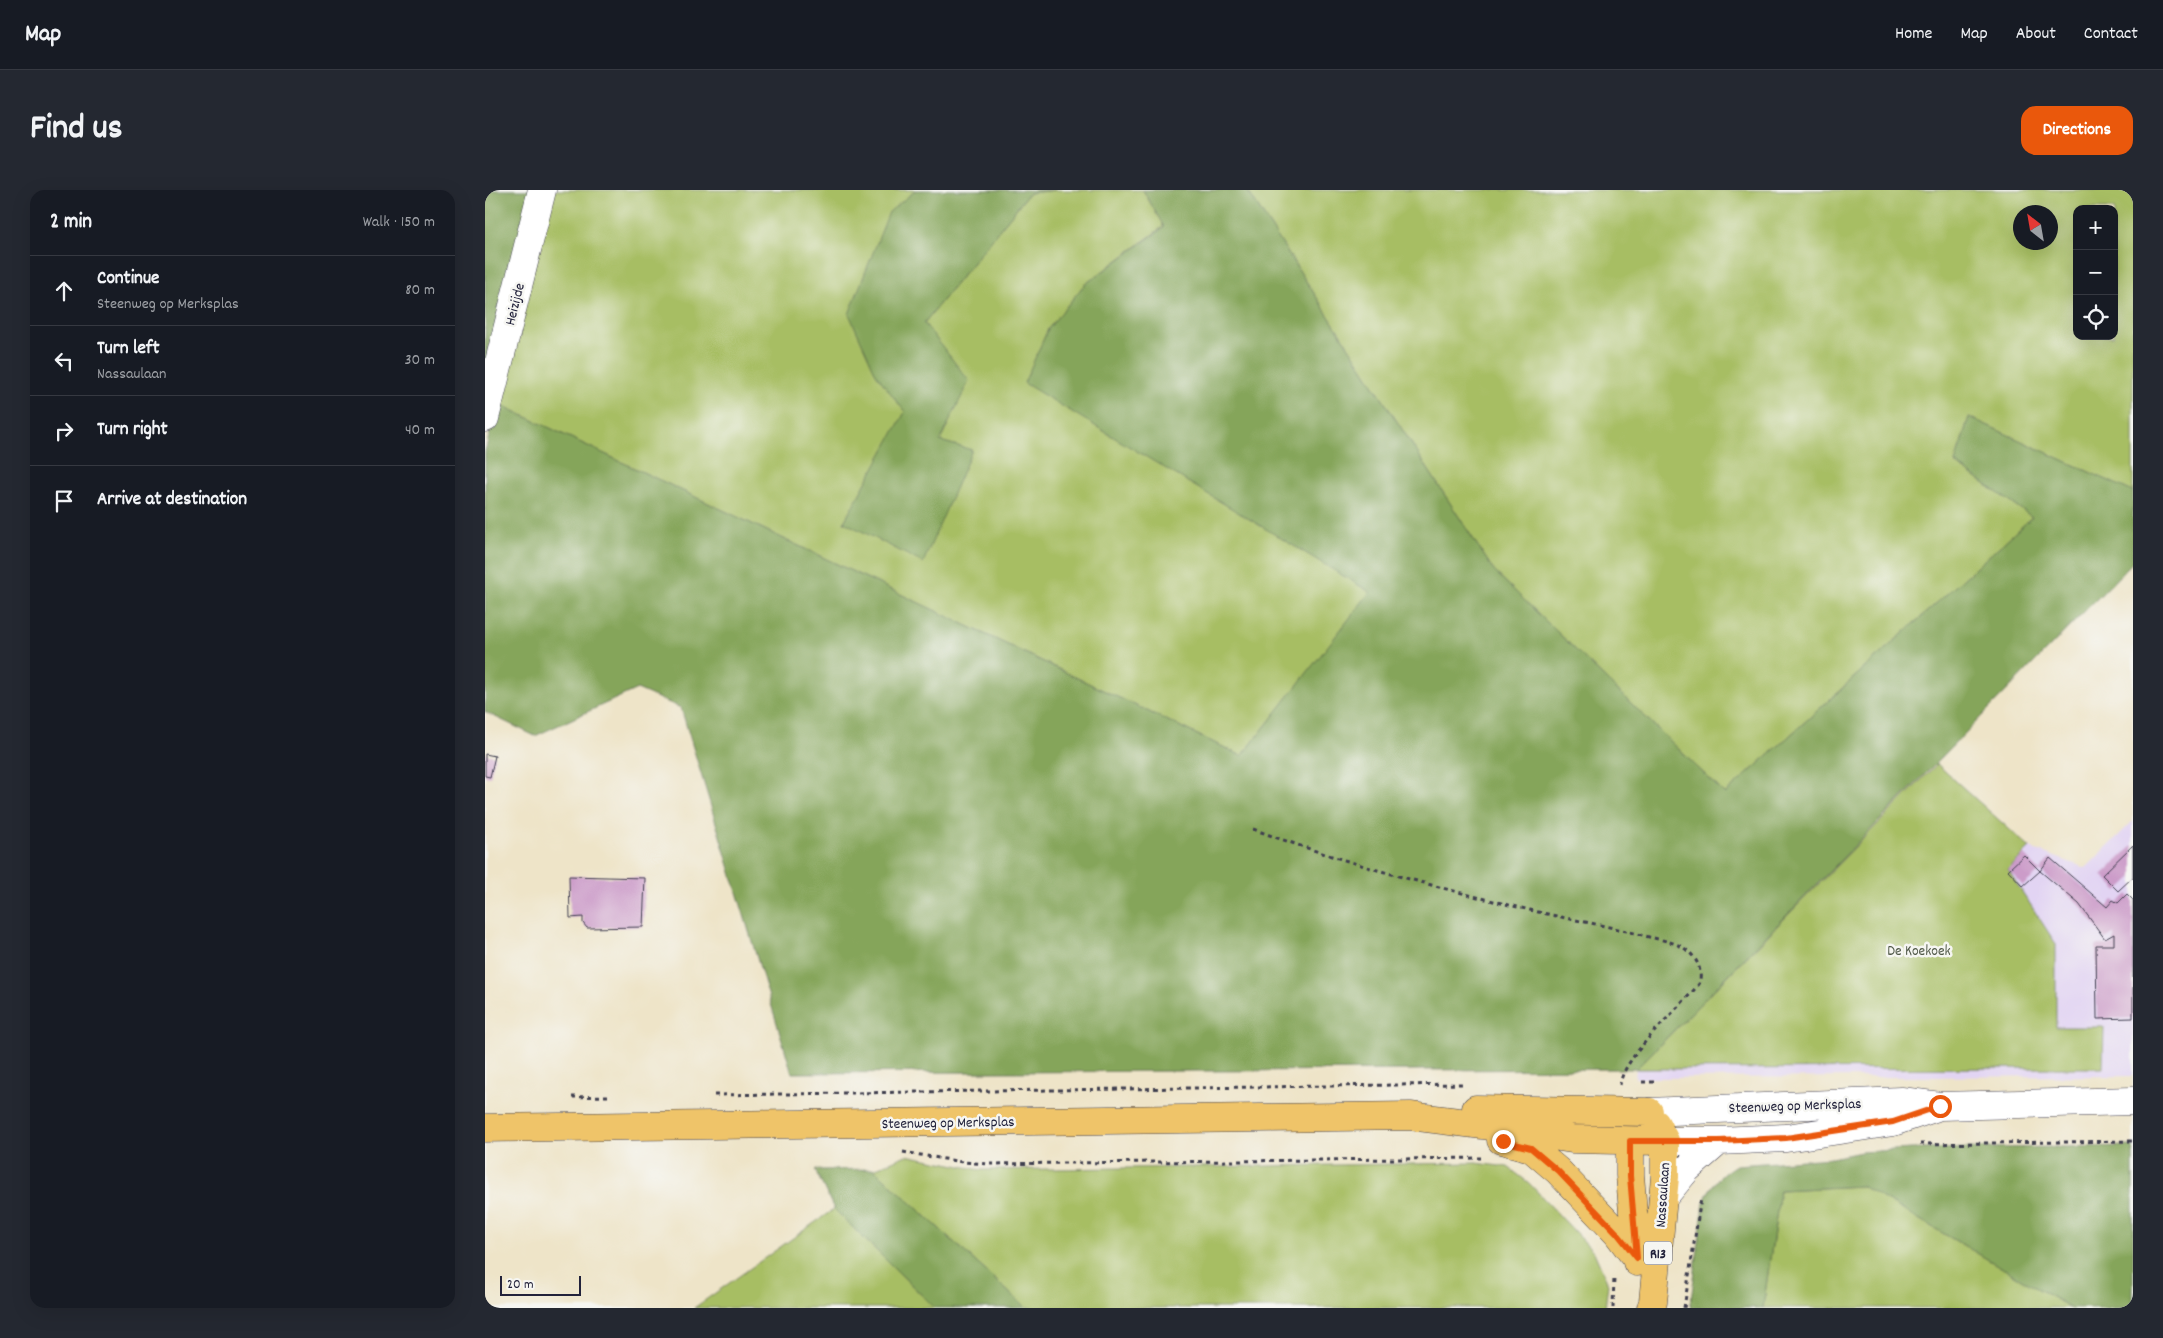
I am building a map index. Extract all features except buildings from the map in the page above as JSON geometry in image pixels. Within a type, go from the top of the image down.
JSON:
[{"type":"main road","points":[[1410,1116],[1455,1109],[1649,1112]]},
{"type":"main road","points":[[1649,1112],[1665,1141]]},
{"type":"main road","points":[[1630,1141],[1649,1112]]},
{"type":"main road","name":"Steenweg op Merksplas","points":[[485,1128],[1410,1116],[1572,1139],[1665,1141]]},
{"type":"main road","points":[[1369,1117],[1442,1134],[1503,1141],[1531,1148],[1558,1171],[1617,1233],[1637,1258]]},
{"type":"main road","name":"Nassaulaan","points":[[1630,1141],[1630,1176],[1640,1308]]},
{"type":"main road","name":"Nassaulaan","points":[[1651,1308],[1663,1198],[1665,1141]]},
{"type":"street","name":"Heizijde","points":[[485,418],[542,190]]},
{"type":"street","name":"Steenweg op Merksplas","points":[[1649,1112],[1901,1101],[1940,1106],[2133,1102]]},
{"type":"street","name":"Steenweg op Merksplas","points":[[1665,1141],[1786,1138],[1893,1122],[1940,1106]]},
{"type":"street","points":[[1663,1198],[1687,1169],[1719,1141]]},
{"type":"path","points":[[1253,829],[1307,849],[1375,869],[1534,911],[1636,933],[1679,945],[1698,963],[1702,974],[1699,984],[1639,1050],[1624,1070],[1620,1082],[1619,1111]]},
{"type":"path","points":[[710,1095],[1470,1084]]},
{"type":"path","points":[[569,1097],[615,1096]]},
{"type":"path","points":[[1918,1144],[2133,1141]]},
{"type":"path","points":[[895,1151],[963,1162],[989,1164],[1485,1158]]},
{"type":"path","points":[[1684,1308],[1700,1201],[1703,1194]]},
{"type":"shaded area","name":"De Koekoek","points":[[1937,764],[2030,848],[2086,868],[2133,821],[2133,1076],[1635,1078],[1636,1069]]},
{"type":"green space","points":[[485,190],[532,190],[485,375]]},
{"type":"green space","points":[[550,190],[916,190],[889,213],[876,374],[906,412],[844,522],[971,450],[940,441],[968,381],[924,323],[1029,193],[1056,190],[1143,190],[1164,226],[1084,285],[1048,329],[1025,383],[1371,592],[1242,756],[497,403]]},
{"type":"green space","points":[[916,190],[1056,190],[1029,193],[924,323],[969,381],[940,441],[972,450],[923,563],[844,522],[905,412],[876,374],[849,314],[889,212]]},
{"type":"green space","points":[[1143,190],[1247,190],[1494,571],[1725,794],[2032,517],[1955,463],[1969,417],[2133,492],[2133,562],[1636,1069],[792,1073],[681,708],[637,689],[535,736],[485,712],[485,452],[497,403],[1242,756],[1370,592],[1024,383],[1048,329],[1084,285],[1164,227]]},
{"type":"green space","points":[[1247,190],[2133,190],[2133,492],[1969,417],[1955,463],[2032,517],[1725,794],[1494,571]]},
{"type":"green space","name":"De Koekoek","points":[[1937,764],[2030,848],[2008,870],[2056,944],[2056,1027],[2104,1027],[2103,1068],[1636,1069]]},
{"type":"green space","points":[[2133,1146],[2133,1308],[2071,1308],[1862,1186],[1780,1190],[1763,1308],[1690,1308],[1704,1202],[1709,1190],[1726,1172],[1736,1165],[1831,1158],[1861,1152],[1911,1149]]},
{"type":"green space","points":[[906,1155],[981,1170],[1476,1163],[1508,1167],[1529,1183],[1594,1252],[1608,1284],[1605,1308],[1026,1308],[874,1169]]},
{"type":"green space","points":[[874,1169],[1026,1308],[935,1308],[834,1209],[815,1170]]},
{"type":"green space","points":[[1862,1186],[2071,1308],[1763,1308],[1780,1190]]},
{"type":"green space","points":[[834,1209],[935,1308],[694,1308]]},
{"type":"route","points":[[1503,1141],[1531,1148],[1558,1171],[1617,1233],[1637,1258],[1630,1176],[1630,1141],[1719,1141],[1786,1138],[1893,1122],[1940,1106]]}]
